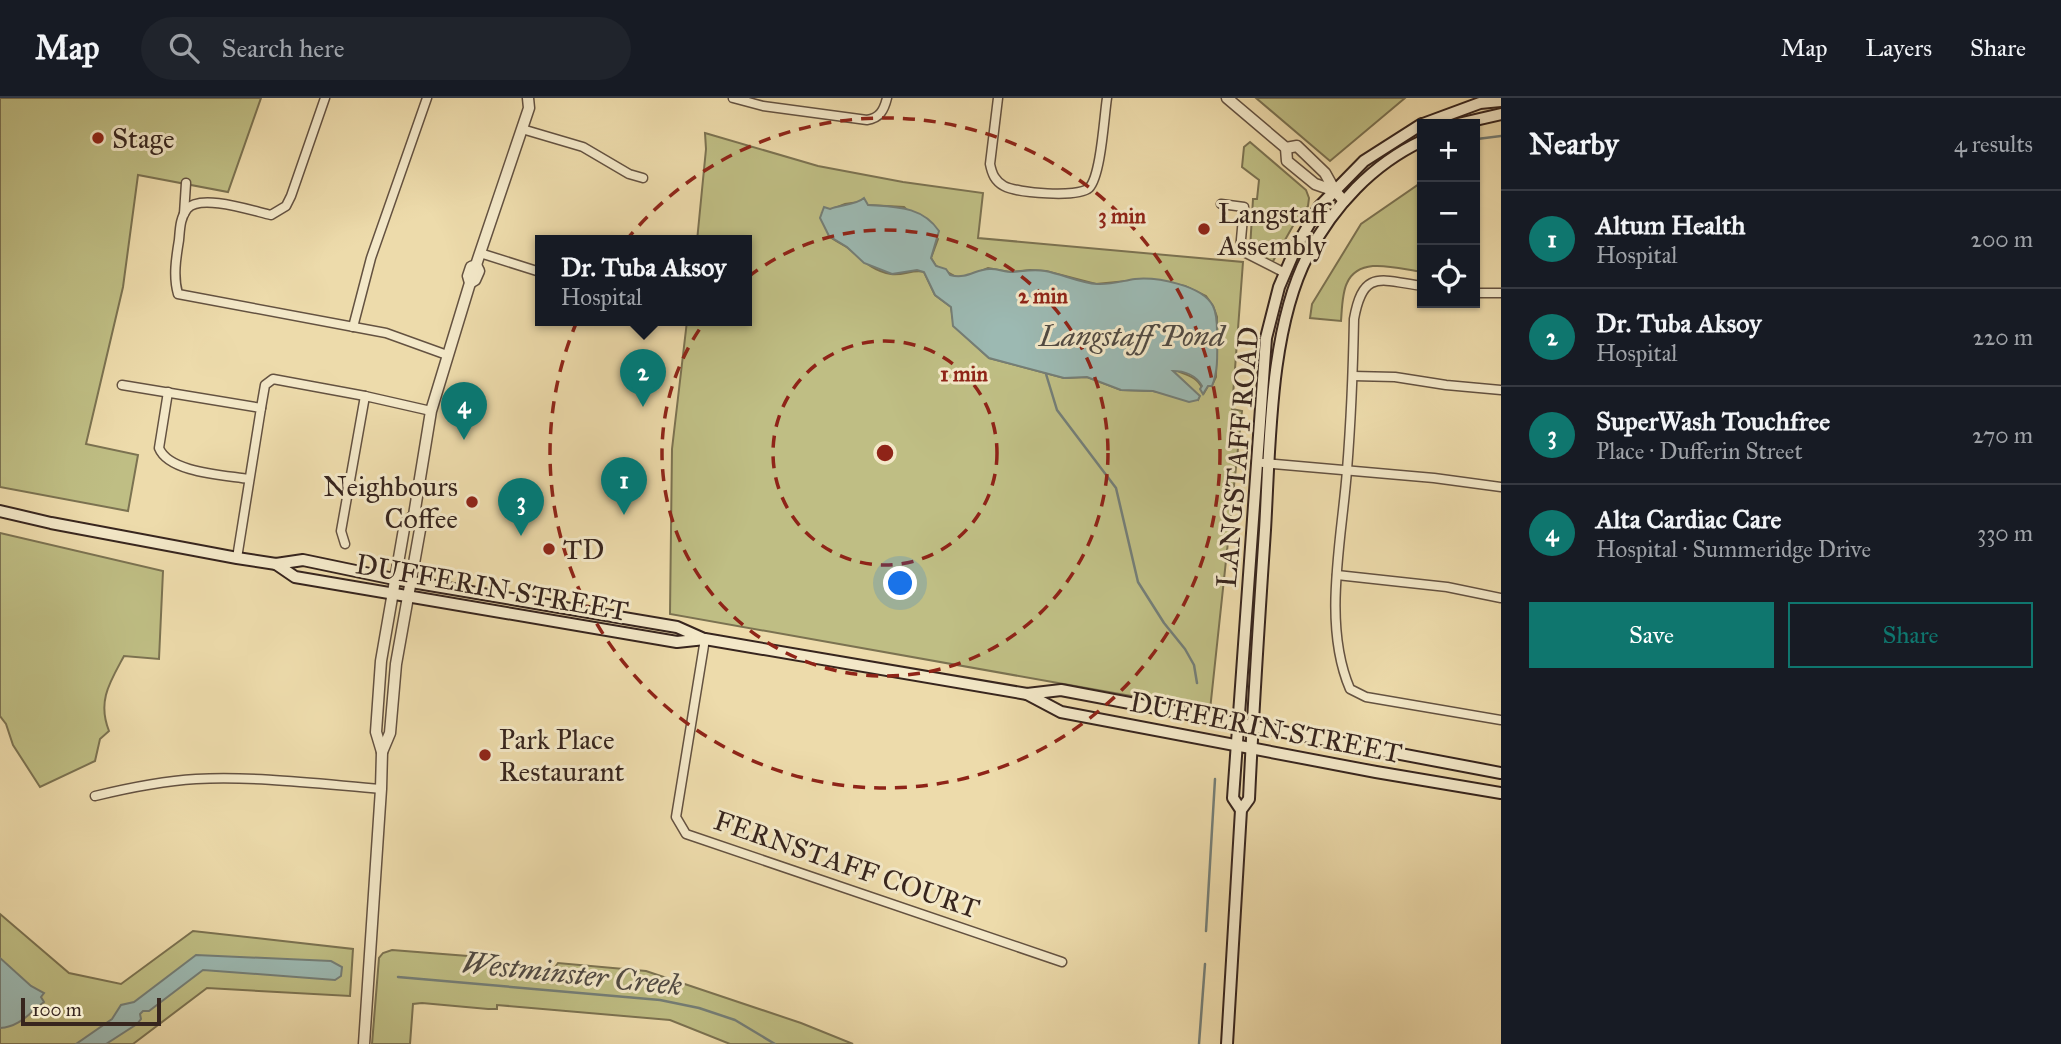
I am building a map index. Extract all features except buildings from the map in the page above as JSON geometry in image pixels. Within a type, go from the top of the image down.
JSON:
[{"type":"main road","name":"LANGSTAFF ROAD","points":[[1436,119],[1480,103],[1501,101]]},
{"type":"main road","points":[[1480,119],[1501,114]]},
{"type":"main road","name":"LANGSTAFF ROAD","points":[[1241,810],[1233,798],[1266,338],[1285,273],[1297,245],[1316,213],[1364,161],[1417,126]]},
{"type":"main road","name":"LANGSTAFF ROAD","points":[[1227,1044],[1241,810],[1249,799],[1269,464],[1279,348],[1288,306],[1307,257],[1329,220],[1373,172],[1417,144]]},
{"type":"main road","name":"DUFFERIN STREET","points":[[0,511],[237,558],[276,564],[303,560],[394,579],[677,627],[705,639],[1027,694],[1061,690],[1501,773]]},
{"type":"main road","name":"DUFFERIN STREET","points":[[276,564],[295,577],[408,597],[677,642],[705,639]]},
{"type":"main road","name":"DUFFERIN STREET","points":[[1027,694],[1062,712],[1501,793]]},
{"type":"street","points":[[183,215],[188,207],[195,203],[209,202],[271,215],[286,206],[292,196],[325,98]]},
{"type":"street","points":[[353,327],[371,258],[426,98]]},
{"type":"street","points":[[364,1044],[381,789],[382,752],[376,732],[381,661],[394,579],[405,523],[414,516],[431,411],[470,283],[468,276],[471,267],[476,265],[529,103],[535,105],[538,98]]},
{"type":"street","points":[[733,98],[763,106],[867,120],[876,118],[882,112],[887,98]]},
{"type":"street","points":[[998,98],[990,164],[992,175],[1006,187],[1069,194],[1089,188],[1098,167],[1107,98]]},
{"type":"street","points":[[1227,98],[1286,148],[1287,161],[1315,184],[1335,191]]},
{"type":"street","points":[[522,129],[583,148],[629,174],[643,178]]},
{"type":"street","points":[[1286,148],[1297,146],[1325,173],[1335,191],[1345,201]]},
{"type":"street","points":[[186,183],[176,261],[175,284],[178,295],[386,332],[447,355]]},
{"type":"street","points":[[1222,204],[1244,207],[1240,250],[1285,273]]},
{"type":"street","points":[[480,253],[535,270]]},
{"type":"street","points":[[1417,285],[1379,280],[1366,286],[1358,298],[1354,319],[1347,470],[1337,575],[1337,635],[1340,657],[1350,689],[1366,697],[1501,720]]},
{"type":"street","points":[[1480,293],[1501,293]]},
{"type":"street","points":[[1353,376],[1395,377],[1501,390]]},
{"type":"street","points":[[237,558],[265,385],[273,379],[431,411]]},
{"type":"street","points":[[122,384],[261,408]]},
{"type":"street","points":[[168,392],[159,449],[163,456],[181,467],[249,480]]},
{"type":"street","points":[[345,544],[341,531],[365,396]]},
{"type":"street","points":[[1256,463],[1501,487]]},
{"type":"street","points":[[382,752],[390,733],[396,664],[421,524],[414,516]]},
{"type":"street","points":[[1337,575],[1436,586],[1501,598]]},
{"type":"street","name":"FERNSTAFF COURT","points":[[705,639],[676,817],[686,834],[1062,962]]},
{"type":"street","points":[[95,796],[158,783],[197,779],[381,789]]},
{"type":"shaded area","points":[[0,98],[261,98],[228,192],[138,175],[123,287],[86,444],[138,455],[128,511],[0,487]]},
{"type":"shaded area","points":[[1256,98],[1405,98],[1330,161]]},
{"type":"shaded area","points":[[705,133],[818,166],[983,193],[978,238],[1243,262],[1232,409],[1242,411],[1210,710],[670,614],[672,449],[686,326],[752,326],[752,235],[698,235],[706,149]],"holes":[[[859,202],[904,207],[938,239],[931,258],[936,266],[956,277],[969,276],[988,268],[1010,272],[1046,271],[1096,284],[1148,279],[1185,286],[1206,296],[1217,317],[1216,377],[1212,385],[1208,386],[1204,393],[1196,380],[1173,371],[1199,396],[1198,400],[1153,391],[1121,390],[1087,377],[1064,378],[989,358],[954,326],[951,307],[935,295],[924,272],[895,274],[878,270],[829,236],[822,213]]]},
{"type":"shaded area","points":[[1250,142],[1306,190],[1309,198],[1308,206],[1294,224],[1272,263],[1250,249],[1253,199],[1257,199],[1259,180],[1242,167],[1244,147]]},
{"type":"shaded area","points":[[1417,185],[1417,271],[1380,266],[1361,269],[1353,274],[1345,287],[1341,321],[1310,318],[1312,304],[1361,224]]},
{"type":"shaded area","points":[[0,533],[163,571],[159,659],[124,656],[107,692],[104,710],[109,731],[100,739],[95,761],[40,787],[13,745],[6,724],[0,716]]},
{"type":"shaded area","points":[[0,914],[69,973],[121,984],[193,931],[353,949],[350,996],[207,988],[133,1044],[0,1044]]},
{"type":"shaded area","points":[[392,950],[468,956],[475,962],[553,970],[558,963],[646,971],[801,1023],[853,1044],[730,1044],[670,1020],[497,1005],[497,1009],[488,1009],[422,1003],[413,1004],[410,1044],[372,1044],[379,958],[383,953]]},
{"type":"water","name":"Langstaff Pond","points":[[864,198],[868,205],[908,209],[932,223],[939,231],[931,258],[936,266],[946,269],[950,275],[962,276],[986,269],[1013,272],[1041,270],[1097,284],[1155,279],[1178,284],[1199,293],[1213,306],[1217,319],[1216,373],[1212,386],[1208,386],[1203,394],[1200,389],[1202,386],[1193,376],[1173,371],[1200,396],[1198,400],[1189,402],[1153,391],[1121,390],[1087,377],[1064,378],[989,358],[953,326],[951,307],[935,295],[924,272],[917,270],[892,274],[864,263],[847,247],[829,236],[820,218],[824,207],[830,209]]},
{"type":"water","points":[[196,955],[331,961],[342,967],[341,976],[335,980],[203,970],[149,1011],[143,1011],[137,1024],[106,1044],[76,1044],[112,1019],[121,1005],[134,1002]]},
{"type":"water","points":[[0,958],[31,986],[44,993],[41,997],[44,1002],[19,1022],[0,1028]]},
{"type":"waterway","points":[[1480,139],[1501,136]]},
{"type":"waterway","points":[[1046,374],[1057,410],[1116,488],[1138,582],[1164,623],[1185,649],[1194,665],[1197,683]]},
{"type":"waterway","points":[[1206,931],[1215,779]]},
{"type":"waterway","points":[[1199,1044],[1205,964]]},
{"type":"waterway","name":"Westminster Creek","points":[[398,977],[660,1000],[699,1008],[735,1020],[775,1044]]},
{"type":"place","name":"Stage","points":[[98,138]]},
{"type":"place","name":"Langstaff Assembly","points":[[1204,229]]},
{"type":"place","name":"Dr. Tuba Aksoy","points":[[643,407]]},
{"type":"place","name":"Alta Cardiac Care","points":[[464,440]]},
{"type":"place","name":"Neighbours Coffee","points":[[472,502]]},
{"type":"place","name":"Altum Health","points":[[624,515]]},
{"type":"place","name":"SuperWash Touchfree","points":[[521,536]]},
{"type":"place","name":"TD","points":[[549,549]]},
{"type":"place","name":"Park Place Restaurant","points":[[485,755]]}]
